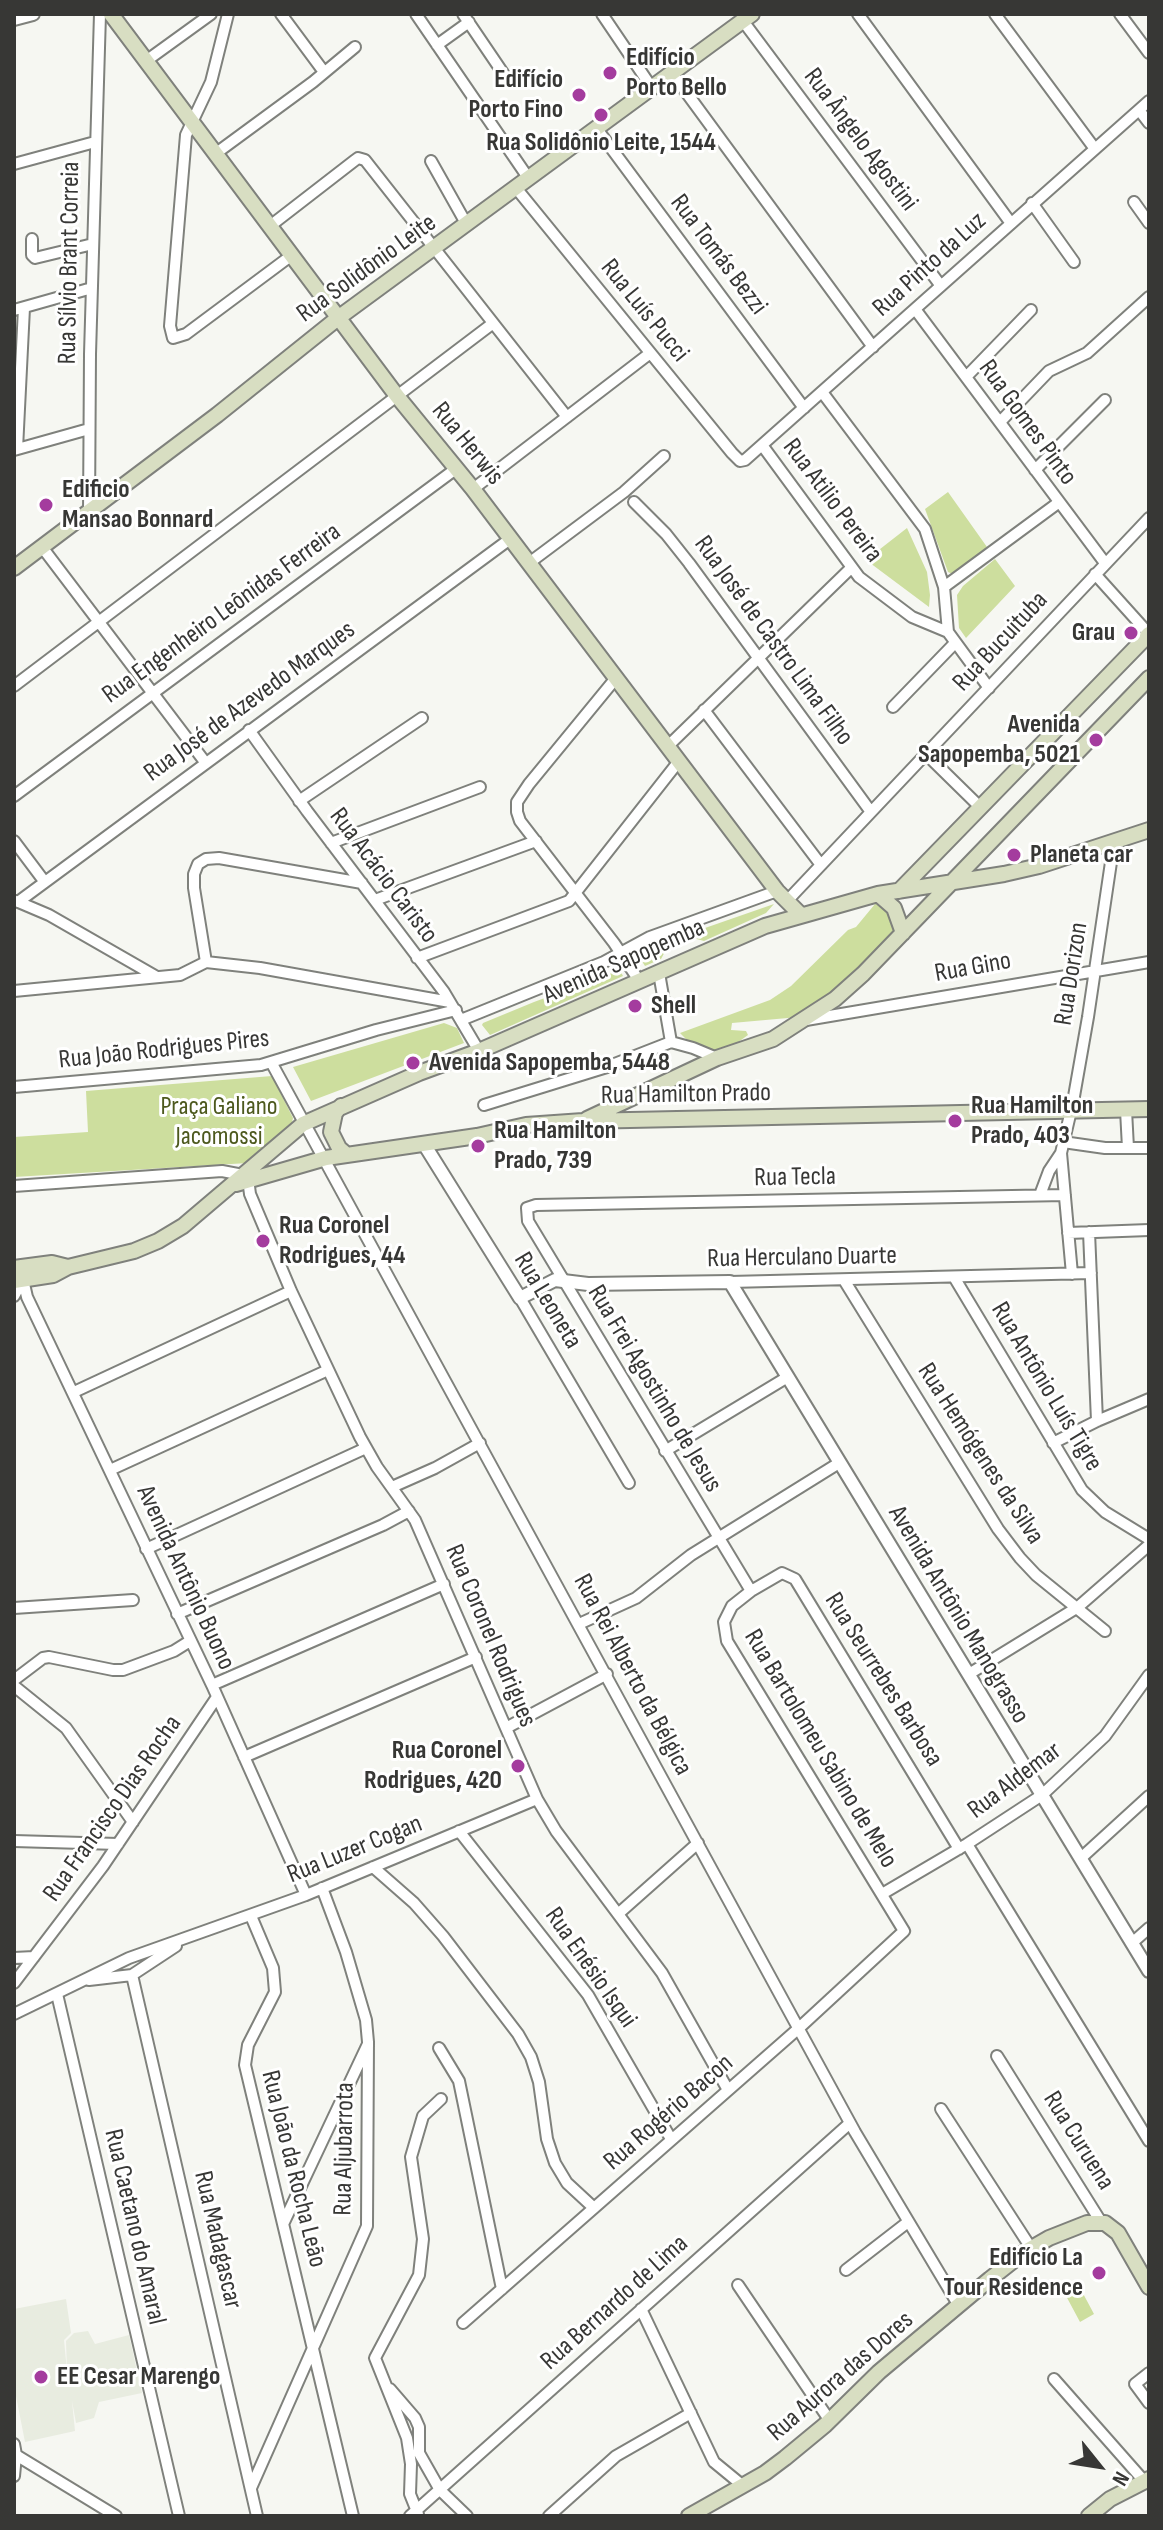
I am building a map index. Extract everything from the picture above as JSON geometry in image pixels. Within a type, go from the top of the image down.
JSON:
[{"type":"main road","name":"Rua Herwis","points":[[111,14],[397,396],[457,468],[788,906]]},
{"type":"main road","name":"Rua Solidônio Leite","points":[[14,568],[89,514],[338,318],[748,17]]},
{"type":"main road","points":[[899,891],[1149,634]]},
{"type":"main road","points":[[583,1121],[717,1058],[773,1039],[835,999],[950,883],[969,872],[1149,678]]},
{"type":"main road","points":[[969,872],[1039,866],[1149,830]]},
{"type":"main road","name":"Avenida Sapopemba","points":[[18,1274],[53,1275],[68,1267],[134,1251],[158,1241],[182,1227],[248,1174],[303,1124],[765,926],[788,906],[950,883]]},
{"type":"main road","points":[[878,894],[894,908],[903,933]]},
{"type":"main road","points":[[341,1106],[331,1122],[331,1132],[339,1148],[346,1154]]},
{"type":"main road","name":"Rua Hamilton Prado","points":[[248,1174],[346,1154],[424,1144],[526,1125],[583,1121],[1149,1109]]},
{"type":"main road","name":"Rua Aurora das Dores","points":[[689,2516],[765,2473],[830,2421],[879,2372],[1031,2248],[1087,2223],[1101,2222]]},
{"type":"main road","name":"Rua Curuena","points":[[1101,2222],[1118,2233],[1149,2287]]},
{"type":"main road","points":[[1089,2516],[1110,2499],[1147,2480]]},
{"type":"street","points":[[14,19],[33,14]]},
{"type":"street","name":"Rua Sílvio Brant Correia","points":[[89,514],[100,14]]},
{"type":"street","points":[[146,61],[211,14]]},
{"type":"street","points":[[281,14],[324,72]]},
{"type":"street","name":"Rua Luís Pucci","points":[[416,14],[523,184],[649,354],[740,461]]},
{"type":"street","points":[[602,14],[652,88]]},
{"type":"street","points":[[858,14],[1010,222]]},
{"type":"street","points":[[995,14],[1095,149]]},
{"type":"street","points":[[1120,14],[1149,53]]},
{"type":"street","points":[[229,15],[211,82],[186,135],[170,326],[173,338],[186,334],[292,255]]},
{"type":"street","name":"Rua Ângelo Agostini","points":[[748,17],[941,286]]},
{"type":"street","points":[[437,45],[466,18],[505,76]]},
{"type":"street","points":[[215,154],[355,47]]},
{"type":"street","points":[[672,73],[873,347]]},
{"type":"street","name":"Rua Pinto da Luz","points":[[740,461],[749,458],[1149,101]]},
{"type":"street","points":[[1139,110],[1149,123]]},
{"type":"street","name":"Rua Tomás Bezzi","points":[[597,129],[804,408]]},
{"type":"street","points":[[14,163],[95,142]]},
{"type":"street","points":[[270,226],[358,158],[365,160],[567,417]]},
{"type":"street","points":[[431,161],[467,225]]},
{"type":"street","points":[[1134,202],[1149,223]]},
{"type":"street","points":[[1032,203],[1074,262]]},
{"type":"street","points":[[32,239],[32,255],[35,258],[93,244]]},
{"type":"street","points":[[89,429],[16,450],[19,309],[92,288]]},
{"type":"street","points":[[1000,422],[1049,371],[1087,353],[1149,297]]},
{"type":"street","name":"Rua Gomes Pinto","points":[[915,309],[1105,563]]},
{"type":"street","points":[[966,377],[1031,310]]},
{"type":"street","points":[[14,686],[492,324]]},
{"type":"street","points":[[473,489],[649,354]]},
{"type":"street","points":[[822,392],[918,518],[936,557],[944,587],[948,632],[989,688]]},
{"type":"street","points":[[1035,470],[1105,400]]},
{"type":"street","name":"Rua Atilio Pereira","points":[[762,445],[851,568],[867,585],[912,617],[948,632]]},
{"type":"street","points":[[529,563],[624,492],[664,456]]},
{"type":"street","name":"Rua Engenheiro Leônidas Ferreira","points":[[14,796],[457,468]]},
{"type":"street","name":"Rua José de Castro Lima Filho","points":[[634,502],[689,563],[871,812]]},
{"type":"street","points":[[944,587],[1058,503]]},
{"type":"street","name":"Rua Bucuituba","points":[[788,906],[821,865],[1149,518]]},
{"type":"street","name":"Rua José de Azevedo Marques","points":[[16,901],[510,539]]},
{"type":"street","points":[[42,547],[205,762]]},
{"type":"street","points":[[668,746],[851,568]]},
{"type":"street","points":[[1095,574],[1149,634]]},
{"type":"street","points":[[893,707],[954,644]]},
{"type":"street","points":[[616,678],[529,784],[517,802],[517,812],[520,821],[621,952],[640,982]]},
{"type":"street","points":[[704,710],[821,865]]},
{"type":"street","points":[[299,801],[422,718]]},
{"type":"street","name":"Rua Acácio Caristo","points":[[249,730],[456,1011],[479,1051]]},
{"type":"street","points":[[926,754],[980,807]]},
{"type":"street","points":[[417,958],[564,904],[577,893],[679,761]]},
{"type":"street","points":[[331,843],[480,787]]},
{"type":"street","points":[[14,841],[44,881]]},
{"type":"street","points":[[375,900],[536,841]]},
{"type":"street","name":"Rua Dorizon","points":[[1062,1147],[1095,969],[1114,842]]},
{"type":"street","points":[[206,962],[194,888],[198,864],[206,859],[219,858],[362,883]]},
{"type":"street","points":[[16,901],[49,915],[157,977]]},
{"type":"street","name":"Rua João Rodrigues Pires","points":[[14,1087],[261,1065],[376,1030],[456,1011],[604,962],[650,937],[788,906]]},
{"type":"street","points":[[14,991],[180,975],[206,962],[260,968],[456,1011]]},
{"type":"street","name":"Rua Gino","points":[[804,1021],[1149,962]]},
{"type":"street","points":[[659,973],[671,1042]]},
{"type":"street","points":[[484,1105],[607,1067],[671,1042],[717,1058]]},
{"type":"street","name":"Rua Rei Alberto da Bélgica","points":[[271,1062],[850,2123],[959,2306]]},
{"type":"street","points":[[1126,1110],[1128,1148]]},
{"type":"street","name":"Rua Leoneta","points":[[424,1144],[520,1298],[629,1483]]},
{"type":"street","points":[[1062,1147],[1149,1148]]},
{"type":"street","points":[[1062,1147],[1072,1274]]},
{"type":"street","points":[[1040,1195],[1062,1147]]},
{"type":"street","points":[[14,1186],[222,1171],[248,1174]]},
{"type":"street","name":"Rua Coronel Rodrigues","points":[[248,1174],[250,1194],[291,1291],[366,1448],[415,1520],[537,1799],[556,1831],[662,1973],[728,2090]]},
{"type":"street","name":"Rua Tecla","points":[[527,1208],[552,1204],[1065,1195]]},
{"type":"street","name":"Rua Frei Agostinho de Jesus","points":[[527,1208],[528,1221],[563,1281],[751,1591]]},
{"type":"street","points":[[1068,1233],[1149,1230]]},
{"type":"street","points":[[1089,1232],[1097,1421]]},
{"type":"street","name":"Rua Herculano Duarte","points":[[520,1298],[550,1281],[588,1284],[730,1282],[1091,1273]]},
{"type":"street","points":[[14,1296],[18,1274]]},
{"type":"street","name":"Avenida Antônio Buono","points":[[18,1274],[212,1685],[306,1895]]},
{"type":"street","name":"Rua Antônio Luís Tigre","points":[[954,1277],[1082,1490],[1105,1512],[1149,1542]]},
{"type":"street","name":"Rua Hemógenes da Silva","points":[[844,1280],[998,1529],[1036,1575],[1105,1631]]},
{"type":"street","name":"Avenida Antônio Manograsso","points":[[730,1282],[1149,1971]]},
{"type":"street","points":[[74,1392],[291,1291]]},
{"type":"street","points":[[110,1470],[328,1370]]},
{"type":"street","points":[[665,1451],[786,1378]]},
{"type":"street","points":[[1053,1443],[1149,1399]]},
{"type":"street","points":[[392,1487],[480,1443]]},
{"type":"street","points":[[146,1549],[366,1448]]},
{"type":"street","points":[[579,1624],[636,1598],[719,1536],[839,1463]]},
{"type":"street","points":[[177,1614],[409,1511]]},
{"type":"street","points":[[969,1674],[1078,1607],[1149,1542]]},
{"type":"street","name":"Rua Seurrebes Barbosa","points":[[751,1591],[782,1573],[795,1579],[963,1846]]},
{"type":"street","points":[[212,1685],[444,1584]]},
{"type":"street","name":"Rua Bartolomeu Sabino de Melo","points":[[751,1591],[727,1613],[724,1622],[727,1641],[904,1929],[902,1934]]},
{"type":"street","points":[[14,1608],[133,1600]]},
{"type":"street","points":[[133,1822],[73,1737],[14,1683],[43,1658],[123,1670],[174,1651],[190,1641]]},
{"type":"street","points":[[244,1757],[476,1657]]},
{"type":"street","points":[[506,1728],[607,1674]]},
{"type":"street","name":"Rua Aldemar","points":[[882,1894],[1042,1795],[1105,1736],[1149,1675]]},
{"type":"street","name":"Rua Francisco Dias Rocha","points":[[14,1983],[118,1844],[217,1697]]},
{"type":"street","points":[[1081,1858],[1149,1796]]},
{"type":"street","name":"Rua Luzer Cogan","points":[[14,2014],[129,1958],[306,1895],[537,1799]]},
{"type":"street","name":"Rua Enésio Isqui","points":[[459,1831],[588,1995],[671,2139]]},
{"type":"street","points":[[14,1841],[118,1844]]},
{"type":"street","points":[[618,1914],[698,1843]]},
{"type":"street","points":[[963,1846],[1149,2141]]},
{"type":"street","points":[[373,1867],[414,1903],[443,1936],[518,2034],[531,2057],[539,2082],[547,2139],[555,2163],[567,2183],[594,2208]]},
{"type":"street","name":"Rua Aljubarrota","points":[[251,2488],[367,2226],[366,2020],[346,1952],[322,1888]]},
{"type":"street","name":"Rua João da Rocha Leão","points":[[251,1916],[273,1968],[275,1992],[248,2045],[245,2065],[353,2516]]},
{"type":"street","points":[[1132,1943],[1149,1928]]},
{"type":"street","name":"Rua Rogério Bacon","points":[[463,2323],[902,1934]]},
{"type":"street","name":"Rua Luzer Cogan","points":[[85,1980],[132,1975],[187,1937]]},
{"type":"street","points":[[14,1958],[34,1957]]},
{"type":"street","name":"Rua Madagascar","points":[[132,1975],[257,2516]]},
{"type":"street","name":"Rua Caetano do Amaral","points":[[57,1994],[179,2516]]},
{"type":"street","points":[[284,2222],[368,2042]]},
{"type":"street","points":[[439,2048],[459,2081],[502,2289]]},
{"type":"street","name":"Rua Curuena","points":[[997,2056],[1101,2222]]},
{"type":"street","points":[[441,2099],[423,2116],[412,2147],[412,2173],[423,2252],[419,2275],[376,2354],[378,2370],[419,2427],[419,2453],[440,2490],[467,2516]]},
{"type":"street","points":[[941,2109],[1031,2248]]},
{"type":"street","name":"Rua Bernardo de Lima","points":[[415,2514],[850,2123]]},
{"type":"street","points":[[846,2270],[908,2222]]},
{"type":"street","points":[[738,2285],[830,2421]]},
{"type":"street","points":[[641,2309],[714,2462],[742,2485]]},
{"type":"street","points":[[1149,2373],[1135,2384],[1149,2403]]},
{"type":"street","points":[[1054,2379],[1147,2480]]},
{"type":"street","points":[[389,2388],[410,2450],[409,2487],[415,2514]]},
{"type":"street","points":[[549,2516],[616,2456],[691,2413]]},
{"type":"street","points":[[14,2444],[14,2476]]},
{"type":"street","points":[[16,2455],[116,2516]]},
{"type":"shaded area","name":"EE Cesar Marengo","points":[[66,2299],[71,2333],[64,2340],[67,2371],[66,2341],[74,2333],[88,2331],[95,2344],[129,2335],[142,2393],[99,2402],[94,2418],[76,2423],[72,2401],[75,2431],[25,2442],[14,2386],[14,2309]]},
{"type":"green space","points":[[948,492],[987,547],[955,575],[948,572],[925,509]]},
{"type":"green space","points":[[907,528],[927,572],[929,607],[866,560]]},
{"type":"green space","points":[[995,559],[1015,586],[966,638],[959,628],[957,595],[963,586]]},
{"type":"green space","points":[[774,904],[766,913],[704,941],[693,938],[667,948],[661,959],[645,966],[636,952]]},
{"type":"green space","points":[[875,904],[883,905],[897,922],[893,933],[841,987],[799,1017],[732,1023],[731,1030],[746,1031],[748,1035],[719,1052],[687,1040],[680,1033],[770,1000],[791,986],[848,930],[856,927]]},
{"type":"green space","points":[[620,970],[623,976],[490,1035],[482,1025],[534,1002]]},
{"type":"green space","name":"Praça Galiano Jacomossi","points":[[444,1023],[457,1028],[464,1043],[311,1101],[293,1067]]},
{"type":"green space","name":"Praça Galiano Jacomossi","points":[[272,1076],[293,1118],[291,1127],[248,1163],[14,1177],[14,1137],[88,1132],[86,1091]]},
{"type":"green space","points":[[1079,2286],[1094,2314],[1080,2322],[1065,2294]]},
{"type":"place","name":"Edifício Porto Bello","points":[[610,73]]},
{"type":"place","name":"Edifício Porto Fino","points":[[579,95]]},
{"type":"place","name":"Rua Solidônio Leite, 1544","points":[[601,115]]},
{"type":"place","name":"Edificio Mansao Bonnard","points":[[46,505]]},
{"type":"place","name":"Grau","points":[[1131,633]]},
{"type":"place","name":"Avenida Sapopemba, 5021","points":[[1096,740]]},
{"type":"place","name":"Planeta car","points":[[1014,855]]},
{"type":"place","name":"Shell","points":[[635,1006]]},
{"type":"place","name":"Avenida Sapopemba, 5448","points":[[413,1063]]},
{"type":"place","name":"Rua Hamilton Prado, 403","points":[[955,1121]]},
{"type":"place","name":"Rua Hamilton Prado, 739","points":[[478,1146]]},
{"type":"place","name":"Rua Coronel Rodrigues, 44","points":[[263,1241]]},
{"type":"place","name":"Rua Coronel Rodrigues, 420","points":[[518,1766]]},
{"type":"place","name":"Edifício La Tour Residence","points":[[1099,2273]]},
{"type":"place","name":"EE Cesar Marengo","points":[[41,2377]]}]
